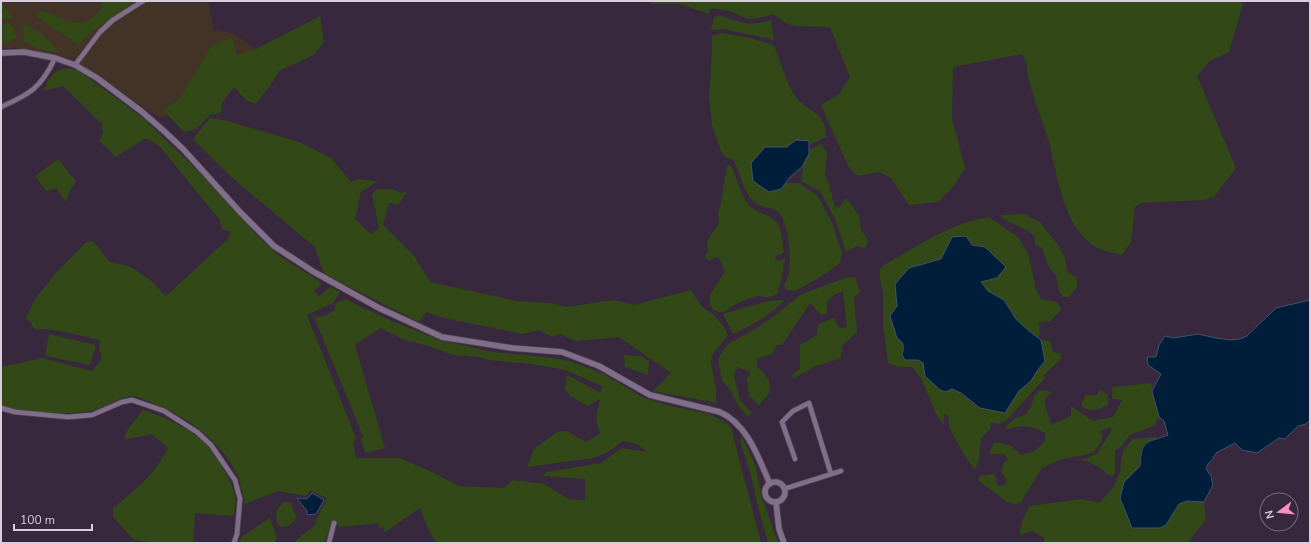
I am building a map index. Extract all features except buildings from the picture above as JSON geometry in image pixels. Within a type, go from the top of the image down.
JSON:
[{"type":"street","points":[[75,65],[100,32],[114,20],[143,1]]},
{"type":"street","points":[[1,53],[24,52],[54,58],[75,65],[97,78],[159,126],[184,150],[240,212],[274,246],[314,272],[379,308],[442,337],[512,348],[562,352],[599,366],[650,395],[720,412],[728,416],[741,428],[753,447],[770,484]]},
{"type":"street","points":[[1,107],[22,98],[33,91],[42,81],[54,58]]},
{"type":"street","points":[[1,408],[15,412],[68,417],[92,415],[122,402],[132,400],[164,411],[197,432],[211,445],[235,480],[240,499],[237,534],[234,543]]},
{"type":"street","points":[[795,459],[782,422],[793,411],[809,403],[831,474]]},
{"type":"street","points":[[784,489],[841,471]]},
{"type":"street","points":[[778,483],[784,489],[783,498],[776,502],[770,501],[766,497],[766,488],[770,484],[778,483]]},
{"type":"street","points":[[776,502],[779,529],[784,543]]},
{"type":"street","points":[[329,543],[334,523]]},
{"type":"shaded area","points":[[1,1],[208,1],[214,30],[233,33],[256,49],[196,105],[159,118],[73,59],[13,48],[1,49]]},
{"type":"green space","points":[[102,1],[136,1],[91,32],[79,45],[36,16],[40,11],[47,12],[71,22],[84,22],[91,19],[97,13],[100,9]]},
{"type":"green space","points":[[651,1],[1237,1],[1243,4],[1229,52],[1210,61],[1197,76],[1236,168],[1214,197],[1205,200],[1141,203],[1135,207],[1131,242],[1122,255],[1097,248],[1081,234],[1067,210],[1058,183],[1049,142],[1032,91],[1022,54],[953,67],[952,118],[965,168],[954,186],[938,202],[909,205],[891,178],[879,172],[858,176],[848,166],[821,105],[839,94],[850,77],[830,27],[795,26],[787,24],[773,14],[748,19],[729,11],[711,8],[709,14],[680,4],[651,4]]},
{"type":"green space","points":[[1,2],[12,16],[12,19],[1,19]]},
{"type":"green space","points":[[320,16],[324,42],[314,55],[279,71],[270,86],[255,104],[246,100],[234,87],[222,103],[221,113],[210,115],[196,129],[184,132],[163,110],[180,98],[212,45],[232,38],[237,55],[256,49]]},
{"type":"green space","points":[[718,16],[750,23],[759,23],[771,20],[774,40],[724,29],[711,30],[714,18]]},
{"type":"green space","points":[[23,23],[39,31],[61,53],[37,49],[24,41]]},
{"type":"green space","points":[[1,24],[11,24],[16,32],[16,38],[1,45]]},
{"type":"green space","points":[[722,33],[750,38],[774,45],[785,76],[794,94],[804,105],[819,117],[825,128],[826,137],[809,145],[809,141],[787,147],[766,147],[781,189],[786,183],[799,183],[818,196],[833,225],[842,254],[839,264],[817,279],[795,291],[786,290],[784,286],[788,277],[790,258],[787,231],[781,216],[775,210],[757,204],[751,199],[743,185],[734,160],[725,157],[721,151],[712,125],[709,98],[712,36]]},
{"type":"green space","points":[[68,68],[79,71],[142,117],[201,174],[258,237],[278,255],[322,283],[314,291],[319,296],[330,287],[340,292],[333,303],[307,315],[356,438],[353,443],[356,458],[400,458],[459,486],[504,488],[513,480],[544,484],[569,499],[585,500],[585,479],[543,476],[546,472],[601,463],[622,448],[647,452],[637,444],[623,441],[608,452],[593,458],[527,467],[534,449],[557,432],[567,431],[586,442],[600,434],[596,419],[600,399],[587,406],[570,396],[565,389],[567,375],[601,393],[602,386],[565,370],[531,364],[489,360],[479,357],[453,355],[405,340],[381,328],[355,345],[385,448],[366,453],[361,442],[363,436],[314,317],[324,316],[335,310],[336,303],[345,299],[394,322],[440,340],[493,352],[547,357],[570,361],[604,374],[644,398],[675,407],[709,414],[725,422],[731,428],[761,543],[437,543],[429,531],[420,508],[384,533],[384,527],[379,528],[378,523],[340,527],[333,520],[325,541],[322,543],[295,543],[297,539],[315,525],[327,498],[311,491],[305,496],[278,491],[245,504],[240,481],[231,463],[223,452],[204,433],[170,411],[135,396],[122,398],[95,410],[73,413],[35,412],[1,406],[1,367],[42,358],[92,371],[102,359],[99,348],[100,340],[60,331],[34,329],[26,318],[35,299],[56,273],[85,243],[93,241],[110,262],[131,267],[150,280],[166,296],[228,239],[231,232],[222,229],[219,219],[161,148],[149,139],[144,139],[116,157],[99,141],[103,133],[102,124],[63,86],[43,91],[52,75],[58,71]]},
{"type":"green space","points":[[210,118],[224,120],[299,142],[331,158],[351,182],[357,179],[378,181],[361,192],[355,219],[371,234],[379,228],[372,194],[377,189],[393,189],[400,193],[407,192],[398,205],[389,203],[383,225],[415,257],[430,282],[517,301],[551,303],[566,307],[614,300],[634,305],[691,290],[702,307],[713,314],[724,327],[728,335],[712,355],[711,363],[716,389],[716,403],[653,391],[671,373],[619,337],[576,341],[560,334],[552,337],[539,330],[523,334],[444,318],[426,312],[419,322],[324,274],[315,247],[229,175],[193,139]]},
{"type":"green space","points":[[821,144],[827,153],[825,175],[835,207],[839,208],[846,198],[859,215],[861,229],[868,241],[865,248],[857,246],[846,252],[835,219],[820,191],[801,181],[803,171],[802,167],[809,154],[809,150]]},
{"type":"green space","points":[[58,159],[76,181],[66,202],[56,188],[46,191],[35,176]]},
{"type":"green space","points":[[728,164],[732,167],[741,191],[748,204],[755,210],[775,220],[778,224],[784,252],[776,256],[775,259],[778,261],[785,259],[778,293],[771,297],[757,296],[736,304],[726,312],[719,312],[710,306],[710,295],[725,271],[718,257],[708,261],[705,257],[708,251],[708,240],[719,224],[718,213]]},
{"type":"green space","points":[[1024,214],[1040,222],[1058,245],[1065,258],[1067,271],[1077,278],[1077,287],[1069,297],[1063,297],[1059,292],[1056,276],[1049,267],[1042,248],[1035,245],[1035,237],[1026,230],[1007,221],[1000,215]]},
{"type":"green space","points":[[989,217],[1018,237],[1028,253],[1036,289],[1041,299],[1057,302],[1061,310],[1050,321],[1039,322],[1040,335],[1037,337],[1016,319],[1004,300],[988,291],[980,281],[997,278],[1006,267],[1001,263],[947,248],[941,259],[909,268],[895,284],[904,347],[902,355],[923,363],[925,376],[961,393],[980,408],[1013,399],[1019,391],[1031,381],[1045,361],[1041,340],[1050,341],[1053,352],[1061,354],[1062,358],[1044,375],[1044,379],[1007,420],[999,424],[990,423],[991,428],[981,438],[979,459],[975,470],[964,455],[950,429],[948,416],[944,414],[944,425],[935,412],[922,380],[912,367],[898,367],[888,363],[883,325],[883,293],[880,279],[880,269],[911,249],[948,229]]},
{"type":"green space","points":[[855,277],[860,292],[854,297],[857,332],[842,346],[841,358],[814,367],[793,379],[792,375],[800,368],[800,345],[817,335],[818,324],[833,318],[840,328],[847,327],[843,291],[834,295],[827,302],[827,313],[821,315],[810,303],[782,345],[777,345],[772,354],[757,359],[757,366],[769,380],[770,392],[759,405],[749,396],[747,379],[751,372],[737,367],[734,376],[740,400],[752,413],[748,417],[738,405],[729,388],[722,381],[718,360],[728,344],[755,329],[777,314],[800,295],[845,278]]},
{"type":"green space","points":[[785,300],[761,319],[733,334],[723,314],[768,301]]},
{"type":"green space","points":[[49,334],[96,345],[90,365],[45,356]]},
{"type":"green space","points":[[624,355],[641,356],[649,361],[648,375],[625,367]]},
{"type":"green space","points":[[1151,383],[1159,417],[1156,421],[1156,425],[1130,435],[1120,448],[1115,451],[1115,474],[1112,476],[1108,475],[1099,467],[1087,461],[1080,460],[1097,454],[1112,429],[1109,427],[1100,432],[1102,435],[1102,440],[1093,453],[1059,460],[1042,468],[1021,502],[1016,504],[1007,502],[978,480],[980,476],[995,474],[996,483],[999,486],[1005,485],[1006,478],[1001,472],[1004,462],[1008,459],[1004,454],[989,454],[994,442],[1010,445],[1021,455],[1035,451],[1045,441],[1045,433],[1035,428],[1022,426],[1007,429],[1005,427],[1015,418],[1025,415],[1031,407],[1034,396],[1040,390],[1052,392],[1044,400],[1051,425],[1071,416],[1071,406],[1093,421],[1113,417],[1122,400],[1112,399],[1112,387]]},
{"type":"green space","points":[[1100,389],[1108,395],[1108,405],[1092,410],[1082,407],[1082,403],[1086,395],[1097,395]]},
{"type":"green space","points":[[143,410],[171,421],[198,437],[214,453],[233,488],[235,510],[233,516],[195,513],[193,543],[164,543],[134,540],[113,517],[113,508],[151,474],[163,458],[168,448],[151,434],[124,440],[128,429]]},
{"type":"green space","points":[[742,437],[755,464],[762,497],[778,543],[768,543],[740,440]]},
{"type":"green space","points":[[1156,437],[1157,439],[1144,445],[1141,451],[1140,466],[1124,482],[1166,525],[1179,504],[1187,501],[1204,502],[1206,519],[1188,543],[1044,543],[1044,538],[1033,531],[1019,535],[1022,522],[1029,506],[1081,499],[1099,503],[1113,488],[1120,472],[1124,449],[1133,439]]},
{"type":"green space","points":[[283,502],[291,503],[297,518],[288,526],[281,527],[277,523],[276,512]]},
{"type":"green space","points":[[270,518],[277,538],[274,543],[239,543],[241,537]]},
{"type":"water","points":[[796,140],[809,141],[809,154],[802,167],[790,177],[781,189],[769,192],[753,181],[751,163],[765,147],[787,147]]},
{"type":"water","points":[[966,236],[972,245],[985,247],[1006,267],[997,278],[981,282],[988,291],[1004,300],[1016,319],[1041,340],[1045,361],[1031,381],[1019,391],[1005,413],[980,408],[961,393],[952,389],[946,392],[940,390],[925,376],[923,363],[918,360],[905,360],[902,355],[903,343],[897,338],[890,316],[897,306],[895,284],[909,268],[941,259],[952,237]]},
{"type":"water","points":[[1310,300],[1310,420],[1306,424],[1298,426],[1285,439],[1279,438],[1257,453],[1242,450],[1235,443],[1216,453],[1206,469],[1211,476],[1213,485],[1204,502],[1187,501],[1179,504],[1166,525],[1160,528],[1132,528],[1120,498],[1124,482],[1140,466],[1142,451],[1146,443],[1168,435],[1164,421],[1159,417],[1152,391],[1161,374],[1148,365],[1147,357],[1156,357],[1159,345],[1165,336],[1174,338],[1198,334],[1231,340],[1240,339],[1247,336],[1276,308]]},
{"type":"water","points":[[312,493],[324,500],[316,514],[307,515],[307,511],[297,498],[307,498]]}]
